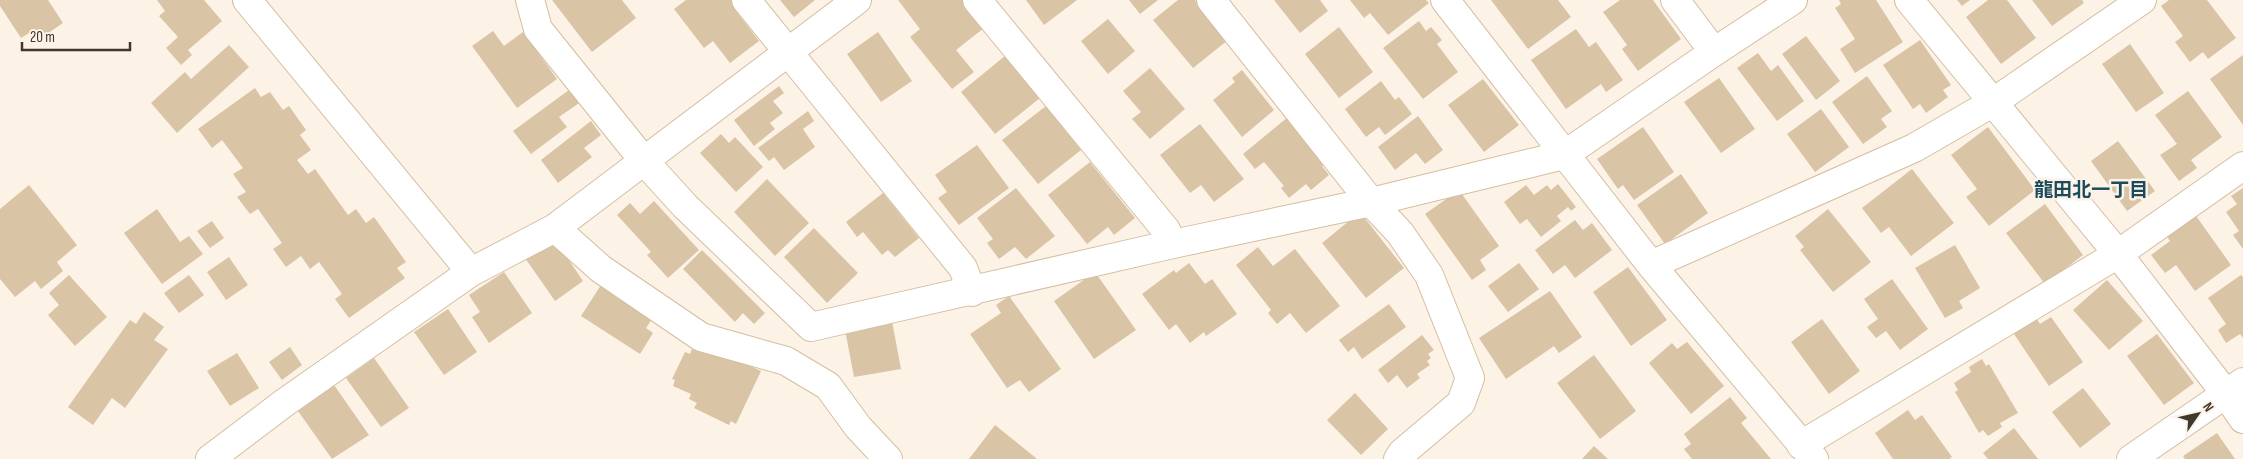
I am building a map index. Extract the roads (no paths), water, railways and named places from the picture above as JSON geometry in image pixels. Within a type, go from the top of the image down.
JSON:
[{"type":"street","points":[[247,0],[471,272]]},
{"type":"street","points":[[530,0],[538,29],[644,161],[685,206],[811,327],[972,292],[1173,244],[1371,202],[1564,155],[1793,0]]},
{"type":"street","points":[[746,0],[964,268],[972,292]]},
{"type":"street","points":[[210,459],[284,403],[471,272],[555,228],[857,0]]},
{"type":"street","points":[[977,0],[1166,230],[1173,244]]},
{"type":"street","points":[[1211,0],[1371,202],[1400,233],[1429,275],[1470,378],[1461,403],[1402,453],[1398,459]]},
{"type":"street","points":[[1446,0],[1564,155],[1651,265],[1807,452],[2118,254],[2243,166]]},
{"type":"street","points":[[1675,0],[1714,52]]},
{"type":"street","points":[[1909,0],[2118,254],[2235,388],[2243,419]]},
{"type":"street","points":[[1651,265],[1914,148],[1992,103],[2142,0]]},
{"type":"street","points":[[555,228],[601,269],[701,337],[786,361],[828,386],[858,427],[888,459]]},
{"type":"street","points":[[2131,459],[2235,388]]},
{"type":"district","name":"龍田北一丁目","points":[[2091,190]]}]
